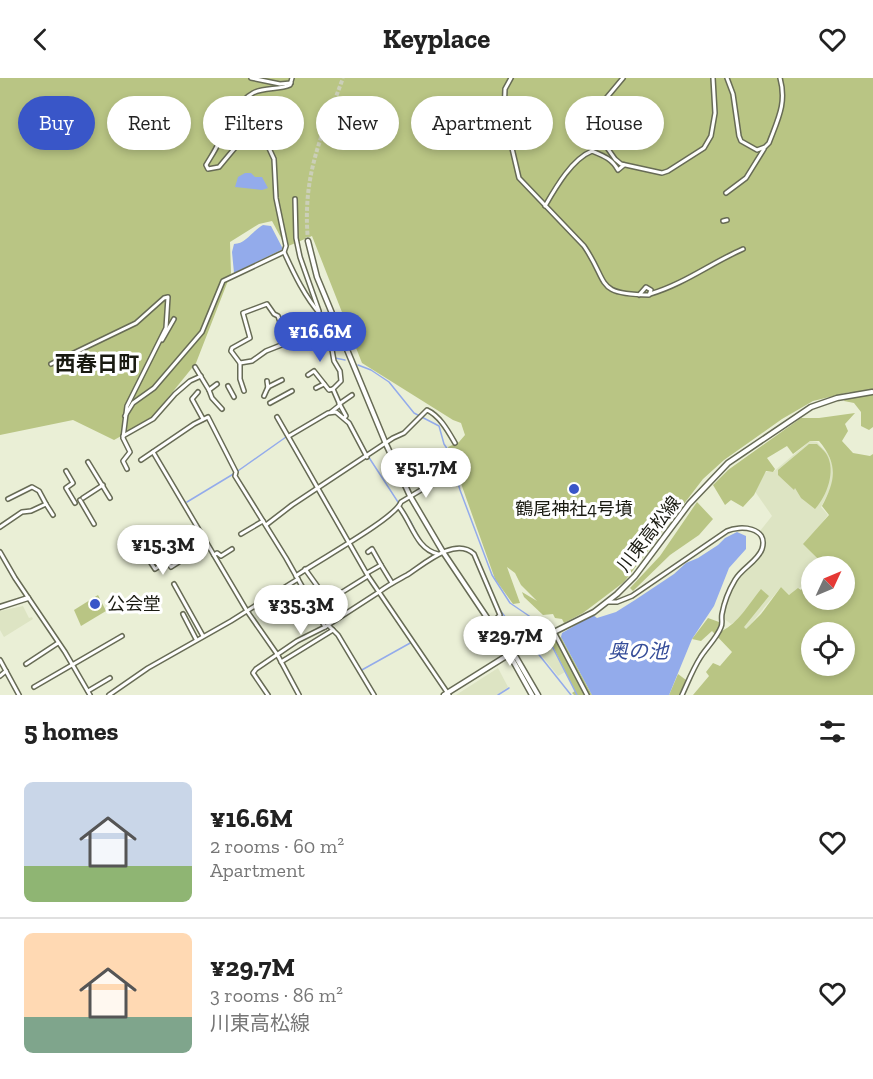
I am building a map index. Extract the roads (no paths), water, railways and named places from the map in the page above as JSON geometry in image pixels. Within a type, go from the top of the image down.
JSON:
[{"type":"street","points":[[251,78],[280,84],[291,83]]},
{"type":"street","points":[[292,78],[291,83],[286,87],[259,91],[248,97],[227,123],[206,165],[208,169],[219,167],[249,131],[256,129],[261,131],[276,166],[276,198],[285,239],[284,252],[292,273],[314,309],[320,314]]},
{"type":"street","points":[[511,78],[505,89],[503,108],[516,171],[523,183],[584,246],[604,285],[610,290],[627,294],[649,295],[691,277],[724,257],[743,249]]},
{"type":"street","points":[[623,78],[593,114],[591,120],[595,133],[615,159],[624,165],[667,172],[704,148],[711,136],[714,124],[713,78]]},
{"type":"street","points":[[727,78],[733,94],[741,141],[757,150],[765,147]]},
{"type":"street","points":[[726,193],[746,178],[769,143],[783,103],[780,78]]},
{"type":"street","points":[[545,206],[554,190],[587,153],[592,151],[607,157],[618,170],[624,165]]},
{"type":"street","points":[[295,199],[296,238],[300,257],[320,314],[332,333],[334,361],[340,371],[341,381],[329,390],[314,371],[308,375]]},
{"type":"street","points":[[308,241],[317,277],[410,496],[441,553],[538,695]]},
{"type":"street","points":[[125,416],[133,403],[154,388],[202,332],[223,281],[284,252]]},
{"type":"street","points":[[639,295],[646,287],[651,290],[649,295]]},
{"type":"street","points":[[51,364],[136,323],[166,296],[168,297],[168,320],[158,346],[129,401],[125,416],[123,438],[130,452],[123,461],[127,469]]},
{"type":"street","points":[[244,392],[240,379],[240,363],[231,351],[232,348],[250,338],[243,313],[267,304],[294,340]]},
{"type":"street","points":[[240,363],[252,361],[266,351],[294,340],[320,314]]},
{"type":"street","points":[[158,346],[173,325],[174,319]]},
{"type":"street","points":[[195,367],[212,398],[222,409]]},
{"type":"street","points":[[123,436],[153,419],[175,394],[190,381],[201,376]]},
{"type":"street","points":[[264,396],[268,388],[282,380]]},
{"type":"street","points":[[267,381],[268,388]]},
{"type":"street","points":[[209,390],[217,384]]},
{"type":"street","points":[[316,388],[324,384]]},
{"type":"street","points":[[228,386],[234,397]]},
{"type":"street","points":[[333,389],[345,417],[368,456]]},
{"type":"street","points":[[270,403],[292,391]]},
{"type":"street","points":[[198,392],[192,399],[203,419]]},
{"type":"street","name":"川東高松線","points":[[447,694],[511,654],[594,612],[608,602],[635,576],[689,504],[728,463],[811,407],[837,398],[872,392]]},
{"type":"street","points":[[288,437],[332,411],[352,395]]},
{"type":"street","points":[[241,534],[265,523],[404,433],[427,410],[431,411],[446,428],[455,443]]},
{"type":"street","points":[[332,411],[345,417]]},
{"type":"street","points":[[141,460],[208,417],[236,472],[235,476],[312,604],[327,626],[333,630],[374,695]]},
{"type":"street","points":[[278,417],[349,543],[379,592],[431,666],[447,694]]},
{"type":"street","points":[[153,452],[247,611],[277,654],[298,695]]},
{"type":"street","points":[[88,462],[110,498]]},
{"type":"street","points":[[66,471],[73,483],[66,488],[75,503]]},
{"type":"street","points":[[109,695],[148,668],[247,611],[305,569],[349,543],[410,496],[441,478]]},
{"type":"street","points":[[94,524],[88,518],[82,499],[103,485]]},
{"type":"street","points":[[8,499],[32,487],[39,491],[53,515]]},
{"type":"street","points":[[0,527],[22,512],[31,511],[46,504]]},
{"type":"street","points":[[400,505],[422,546],[429,552],[441,553]]},
{"type":"street","points":[[608,602],[617,602],[632,596],[733,528],[746,527],[758,533],[762,538],[762,549],[734,581],[723,609],[721,628],[699,659],[682,695]]},
{"type":"street","points":[[134,535],[155,568],[168,561],[171,567],[207,544]]},
{"type":"street","points":[[268,695],[253,673],[277,654],[327,626],[441,553],[460,548],[474,554],[500,615],[479,636]]},
{"type":"street","points":[[214,555],[217,553],[221,556],[232,549]]},
{"type":"street","points":[[368,552],[372,549],[392,583]]},
{"type":"street","points":[[0,552],[89,693],[110,678]]},
{"type":"street","points":[[305,569],[328,601],[381,565]]},
{"type":"street","points":[[174,584],[202,636]]},
{"type":"street","points":[[0,607],[28,598]]},
{"type":"street","points":[[292,616],[312,604]]},
{"type":"street","points":[[183,614],[196,639]]},
{"type":"street","points":[[281,662],[333,630]]},
{"type":"street","points":[[554,632],[587,695]]},
{"type":"street","points":[[34,687],[122,636]]},
{"type":"street","points":[[26,664],[58,643]]},
{"type":"street","points":[[511,654],[532,695]]},
{"type":"street","points":[[0,660],[19,695]]},
{"type":"street","points":[[0,676],[6,671]]},
{"type":"water","points":[[245,173],[262,177],[268,188],[262,190],[235,187],[238,177]]},
{"type":"water","points":[[263,225],[271,226],[283,249],[234,273],[232,252],[234,244],[246,240]]},
{"type":"water","name":"奥の池","points":[[737,532],[746,536],[746,549],[729,568],[714,606],[692,639],[669,695],[592,695],[561,637],[562,633],[593,615],[597,618],[616,612],[674,574],[686,563],[698,558]]},
{"type":"waterway","points":[[335,358],[345,360]]},
{"type":"waterway","points":[[358,365],[371,370],[389,382],[414,413],[439,426],[492,575],[510,603],[538,622]]},
{"type":"waterway","points":[[338,412],[350,421],[368,456],[419,538]]},
{"type":"waterway","points":[[187,502],[235,473],[286,437]]},
{"type":"waterway","points":[[460,547],[474,552]]},
{"type":"waterway","points":[[499,609],[518,633]]},
{"type":"waterway","points":[[360,671],[412,642]]},
{"type":"waterway","points":[[551,644],[577,695]]},
{"type":"waterway","points":[[536,651],[571,695]]},
{"type":"waterway","points":[[498,695],[509,688]]},
{"type":"tunnel","points":[[308,241],[308,196],[315,157],[343,78]]},
{"type":"place","name":"鶴尾神社4号墳","points":[[574,489]]},
{"type":"place","name":"公会堂","points":[[95,604]]},
{"type":"district","name":"西春日町","points":[[97,363]]}]
